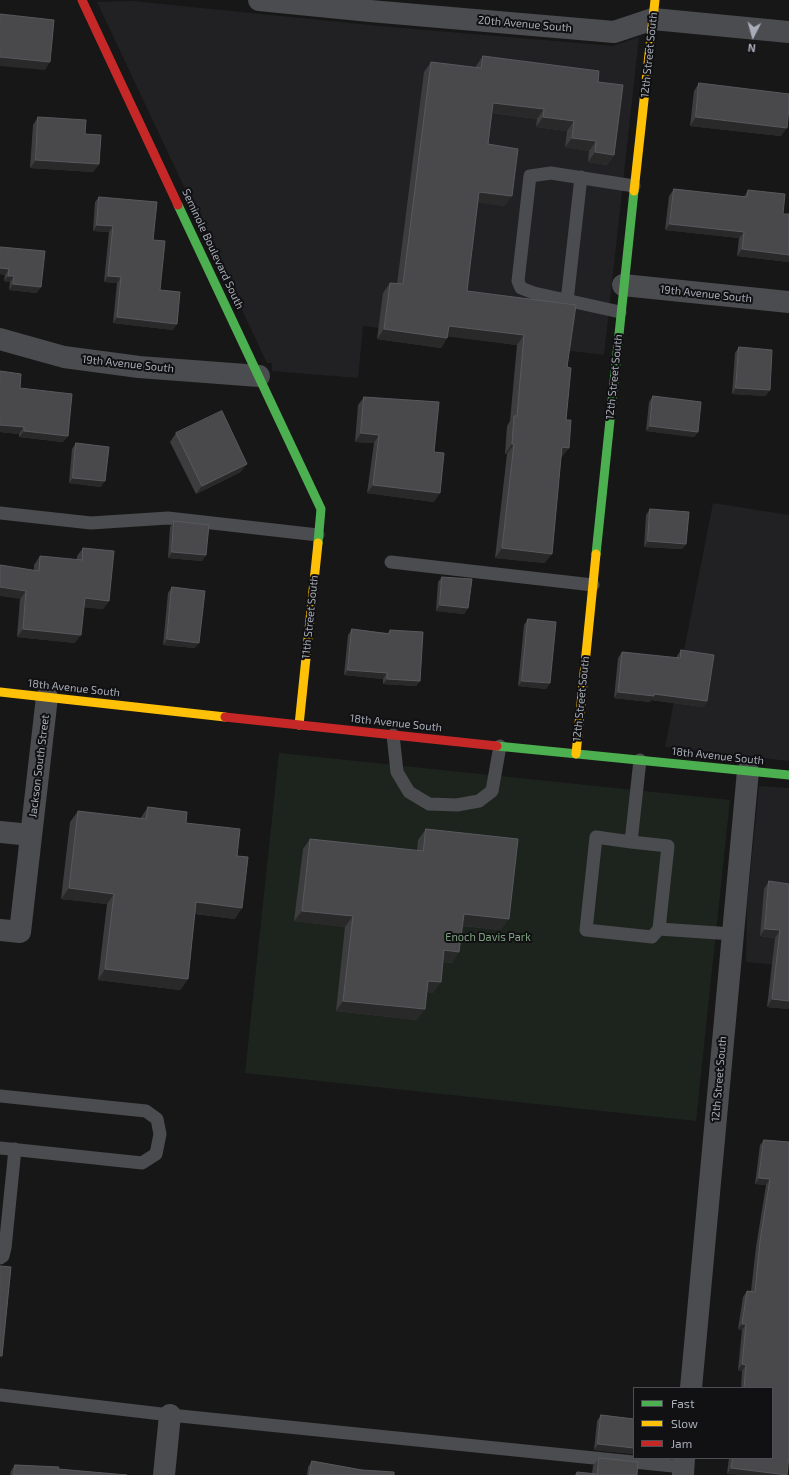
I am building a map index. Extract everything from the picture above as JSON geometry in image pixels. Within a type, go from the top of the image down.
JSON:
[{"type":"street","name":"Seminole Boulevard South","points":[[82,0],[321,509]]},
{"type":"street","name":"20th Avenue South","points":[[259,0],[370,6],[614,32],[654,9],[789,32]]},
{"type":"street","name":"12th Street South","points":[[576,754],[620,312],[654,9]]},
{"type":"street","name":"19th Avenue South","points":[[623,285],[789,302]]},
{"type":"street","name":"19th Avenue South","points":[[0,339],[64,357],[139,367],[259,376]]},
{"type":"street","name":"11th Street South","points":[[299,725],[321,509]]},
{"type":"street","name":"18th Avenue South","points":[[0,692],[393,735],[789,775]]},
{"type":"street","name":"Jackson South Street","points":[[0,930],[20,932],[47,697]]},
{"type":"street","name":"12th Street South","points":[[691,1387],[748,771]]},
{"type":"street","points":[[0,832],[31,835]]},
{"type":"street","points":[[164,1475],[170,1415]]},
{"type":"lane","points":[[620,312],[534,293],[521,288],[518,281],[530,176],[551,173],[634,186]]},
{"type":"lane","points":[[567,300],[581,178]]},
{"type":"lane","points":[[0,514],[91,523],[168,518],[318,535]]},
{"type":"lane","points":[[391,562],[593,585]]},
{"type":"lane","points":[[393,735],[397,772],[409,792],[429,804],[457,805],[479,801],[492,791],[500,746]]},
{"type":"lane","points":[[631,842],[640,760]]},
{"type":"lane","points":[[596,837],[631,842],[668,846],[659,929],[652,937],[586,930],[596,837]]},
{"type":"lane","points":[[659,929],[733,934]]},
{"type":"lane","points":[[0,1096],[146,1111],[157,1119],[160,1134],[156,1154],[142,1162],[0,1148]]},
{"type":"lane","points":[[0,1258],[3,1256],[5,1248],[15,1149]]},
{"type":"lane","points":[[0,1396],[170,1415],[683,1467]]},
{"type":"shaded area","points":[[132,1],[380,26],[613,46],[639,37],[604,355],[363,326],[358,378],[272,371],[272,363],[267,363],[97,2]]},
{"type":"shaded area","points":[[713,503],[789,515],[789,761],[665,747]]},
{"type":"shaded area","points":[[759,786],[789,788],[789,966],[746,962],[747,905]]},
{"type":"green space","name":"Enoch Davis Park","points":[[279,753],[730,800],[696,1121],[245,1073]]},
{"type":"building","points":[[0,14],[54,20],[50,62],[0,57]]},
{"type":"building","points":[[483,56],[599,71],[598,82],[623,85],[614,155],[595,152],[596,141],[572,138],[574,121],[543,117],[544,109],[493,103],[488,144],[518,149],[512,196],[479,192],[467,291],[576,305],[567,367],[571,368],[566,420],[571,420],[569,448],[562,447],[552,554],[502,548],[514,444],[512,444],[514,416],[517,416],[524,335],[449,326],[447,338],[384,329],[390,283],[403,284],[431,62],[481,68]]},
{"type":"building","points":[[699,83],[789,94],[787,128],[696,117]]},
{"type":"building","points":[[38,117],[86,120],[85,134],[101,135],[99,164],[36,160]]},
{"type":"building","points":[[674,189],[747,197],[748,190],[785,194],[783,214],[789,214],[789,255],[742,249],[744,232],[670,224]]},
{"type":"building","points":[[99,197],[157,202],[153,240],[165,241],[160,290],[180,292],[177,324],[117,317],[121,277],[108,276],[113,226],[97,225]]},
{"type":"building","points":[[0,247],[45,251],[41,287],[13,284],[14,276],[8,276],[9,269],[0,268]]},
{"type":"building","points":[[739,347],[772,350],[770,390],[736,388]]},
{"type":"building","points":[[0,371],[21,374],[20,388],[72,394],[68,436],[24,431],[24,427],[0,425]]},
{"type":"building","points":[[653,396],[701,402],[698,432],[650,426]]},
{"type":"building","points":[[364,397],[439,402],[434,452],[444,453],[440,493],[373,485],[379,435],[361,433]]},
{"type":"building","points":[[222,411],[247,464],[202,486],[176,433]]},
{"type":"building","points":[[76,443],[109,447],[105,481],[73,478]]},
{"type":"building","points":[[650,509],[689,512],[686,544],[648,541]]},
{"type":"building","points":[[174,521],[209,525],[206,555],[172,552]]},
{"type":"building","points":[[83,548],[114,551],[109,601],[85,598],[81,635],[23,629],[26,591],[0,587],[0,565],[39,571],[40,556],[82,560]]},
{"type":"building","points":[[442,577],[472,579],[468,608],[440,605]]},
{"type":"building","points":[[172,587],[205,591],[199,643],[167,639]]},
{"type":"building","points":[[528,619],[556,622],[550,683],[522,681]]},
{"type":"building","points":[[352,629],[389,634],[390,630],[423,632],[420,681],[387,679],[387,673],[348,670]]},
{"type":"building","points":[[681,650],[714,655],[707,701],[654,694],[654,696],[618,692],[622,652],[680,658]]},
{"type":"building","points":[[148,807],[187,812],[186,823],[240,829],[237,856],[248,857],[242,908],[196,902],[188,979],[105,969],[114,894],[69,888],[78,811],[146,819]]},
{"type":"building","points":[[426,829],[518,839],[509,919],[464,914],[459,952],[444,950],[441,982],[428,981],[425,1009],[343,1001],[353,916],[302,911],[310,839],[423,851]]},
{"type":"building","points":[[769,881],[789,884],[789,1001],[772,999],[780,930],[765,929]]},
{"type":"building","points":[[764,1140],[789,1142],[789,1455],[787,1475],[731,1468],[733,1459],[773,1459],[773,1387],[744,1387],[746,1365],[742,1364],[746,1324],[742,1324],[747,1291],[755,1292],[760,1241],[770,1179],[759,1178]]},
{"type":"building","points":[[0,1266],[11,1267],[2,1356],[0,1356]]},
{"type":"building","points":[[601,1415],[633,1419],[633,1448],[598,1444]]},
{"type":"building","points":[[599,1458],[638,1462],[637,1475],[576,1475],[577,1472],[597,1474]]},
{"type":"building","points":[[312,1461],[362,1470],[394,1472],[394,1475],[310,1475]]},
{"type":"building","points":[[15,1465],[59,1467],[58,1469],[127,1475],[14,1475]]},
{"type":"traffic: fast","points":[[596,554],[634,191]]},
{"type":"traffic: fast","points":[[178,205],[321,509],[318,543]]},
{"type":"traffic: fast","points":[[497,746],[789,775]]},
{"type":"traffic: slow","points":[[634,191],[655,0]]},
{"type":"traffic: slow","points":[[299,725],[318,543]]},
{"type":"traffic: slow","points":[[576,754],[596,554]]},
{"type":"traffic: slow","points":[[0,692],[225,717]]},
{"type":"traffic: jam","points":[[82,0],[178,205]]},
{"type":"traffic: jam","points":[[225,717],[497,746]]}]
